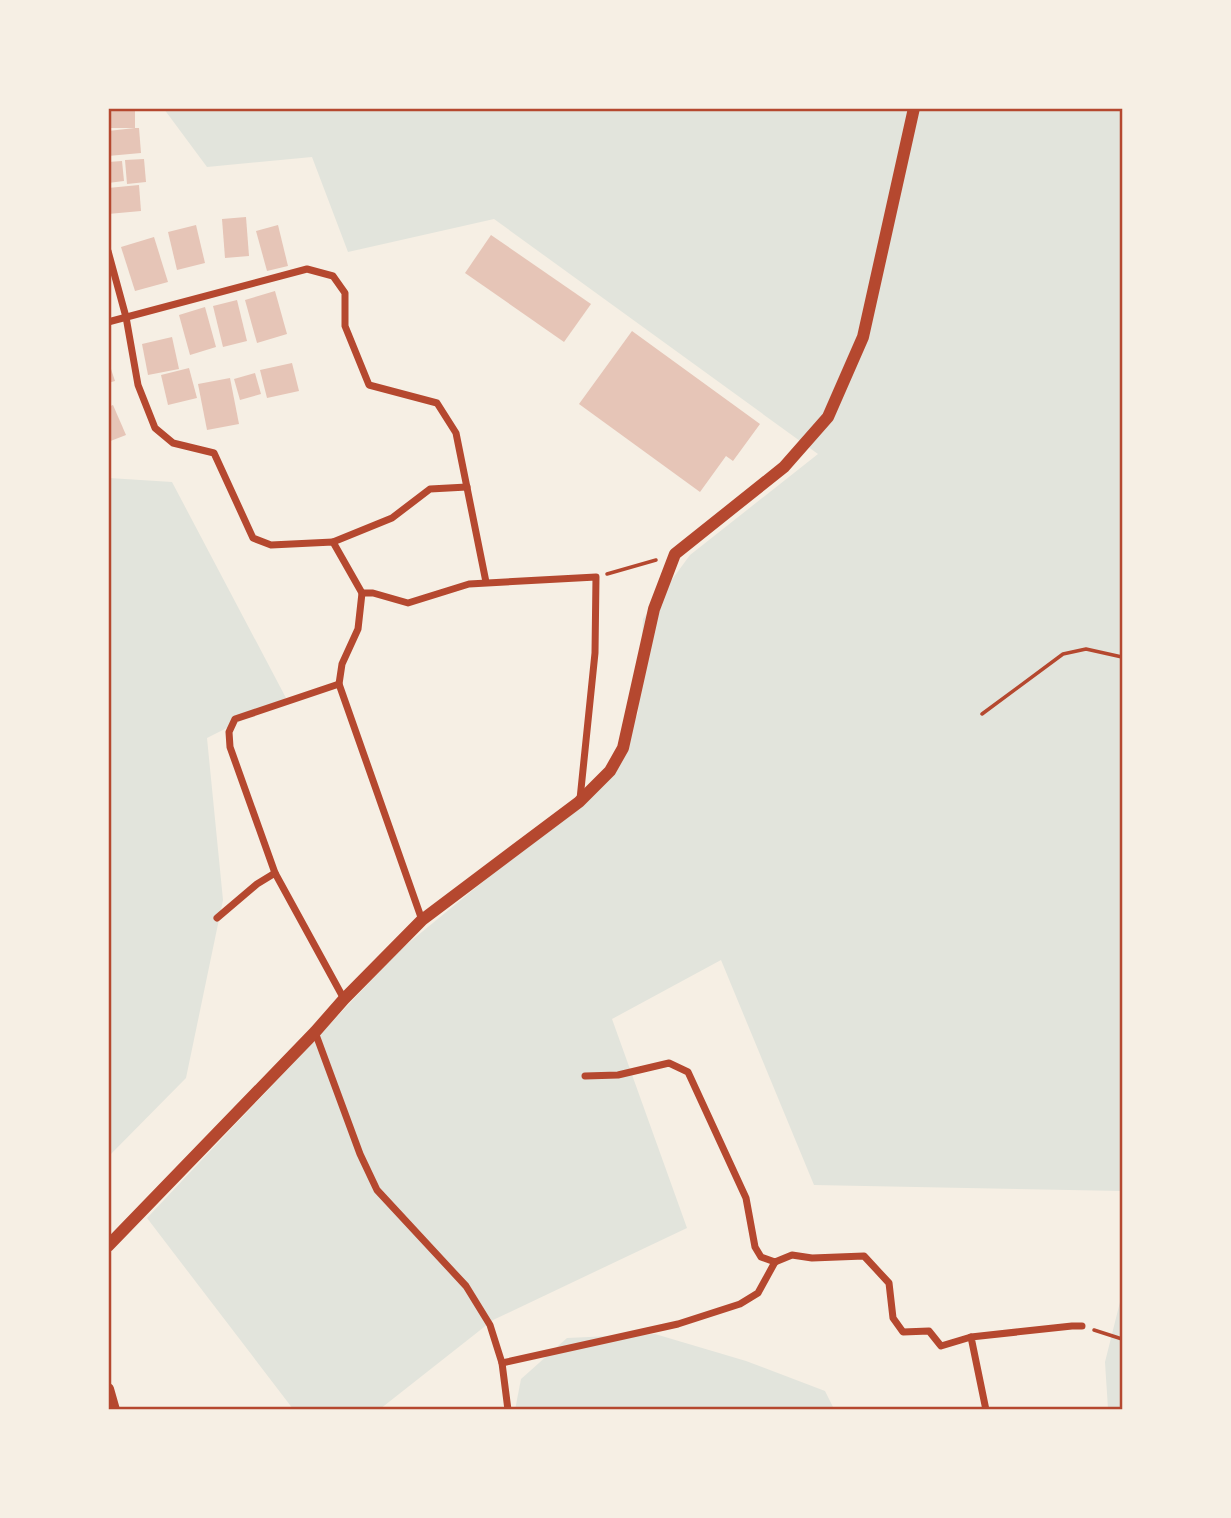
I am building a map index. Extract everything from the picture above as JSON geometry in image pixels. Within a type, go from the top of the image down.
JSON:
[{"type":"main road","points":[[108,1247],[422,920],[579,802],[610,771],[623,748],[654,609],[675,554],[784,467],[828,417],[863,337],[914,108]]},
{"type":"main road","points":[[108,1389],[114,1409]]},
{"type":"street","points":[[108,251],[125,317],[138,385],[155,428],[173,443],[214,453],[253,538],[271,545],[333,541],[392,518],[430,489],[467,487]]},
{"type":"street","points":[[108,322],[307,269],[333,276],[345,293],[345,326],[369,385],[437,403],[456,433],[486,582]]},
{"type":"street","points":[[333,541],[362,593],[358,629],[342,664],[339,684],[422,920]]},
{"type":"street","points":[[362,593],[373,593],[408,603],[469,584],[596,577],[595,653],[579,802]]},
{"type":"street","points":[[339,684],[235,719],[229,732],[230,747],[275,873],[344,999]]},
{"type":"street","points":[[217,918],[257,884],[275,873]]},
{"type":"street","points":[[315,1032],[360,1154],[377,1189],[467,1286],[490,1325],[502,1363],[508,1409]]},
{"type":"street","points":[[585,1076],[618,1075],[669,1063],[688,1072],[746,1198],[755,1247],[761,1257],[775,1262]]},
{"type":"street","points":[[502,1363],[678,1324],[740,1304],[758,1293],[775,1262],[792,1255],[812,1258],[864,1256],[889,1283],[893,1318],[903,1332],[929,1331],[941,1346],[971,1337],[1082,1326]]},
{"type":"street","points":[[971,1337],[986,1409]]},
{"type":"path","points":[[596,577],[675,554]]},
{"type":"path","points":[[982,714],[1063,654],[1086,649],[1122,657]]},
{"type":"path","points":[[1082,1326],[1122,1339]]},
{"type":"shaded area","points":[[164,109],[1122,109],[1122,1191],[814,1185],[721,960],[612,1019],[687,1228],[493,1320],[380,1409],[293,1409],[147,1218],[400,950],[608,779],[638,713],[643,619],[690,555],[818,454],[494,219],[348,252],[312,157],[207,167]]},
{"type":"shaded area","points":[[109,478],[172,482],[286,698],[207,738],[223,900],[186,1078],[109,1156]]},
{"type":"shaded area","points":[[1122,1294],[1122,1409],[1108,1409],[1105,1362]]},
{"type":"shaded area","points":[[655,1334],[746,1361],[825,1391],[834,1409],[515,1410],[521,1379],[567,1338]]},
{"type":"building","points":[[109,108],[135,108],[135,128],[109,128]]},
{"type":"building","points":[[139,128],[141,153],[108,156],[108,131]]},
{"type":"building","points":[[144,159],[146,182],[127,184],[125,160]]},
{"type":"building","points":[[122,161],[124,181],[108,183],[108,162]]},
{"type":"building","points":[[139,185],[141,211],[108,214],[108,188]]},
{"type":"building","points":[[246,217],[249,256],[225,258],[222,219]]},
{"type":"building","points":[[196,225],[205,263],[177,270],[168,232]]},
{"type":"building","points":[[278,225],[288,266],[267,271],[256,231]]},
{"type":"building","points":[[491,235],[591,304],[564,342],[465,273]]},
{"type":"building","points":[[154,237],[168,282],[135,291],[121,247]]},
{"type":"building","points":[[275,291],[287,334],[257,343],[245,300]]},
{"type":"building","points":[[237,300],[247,341],[223,347],[213,306]]},
{"type":"building","points":[[205,307],[216,347],[190,355],[179,315]]},
{"type":"building","points":[[632,331],[760,424],[733,461],[726,456],[700,492],[579,404]]},
{"type":"building","points":[[172,337],[179,369],[148,375],[142,344]]},
{"type":"building","points":[[108,360],[115,381],[108,383]]},
{"type":"building","points":[[292,363],[299,391],[267,398],[260,370]]},
{"type":"building","points":[[189,368],[197,398],[168,405],[161,375]]},
{"type":"building","points":[[255,373],[261,394],[240,400],[234,379]]},
{"type":"building","points":[[230,378],[239,424],[207,430],[198,384]]},
{"type":"building","points":[[113,405],[126,435],[108,442],[108,407]]}]
